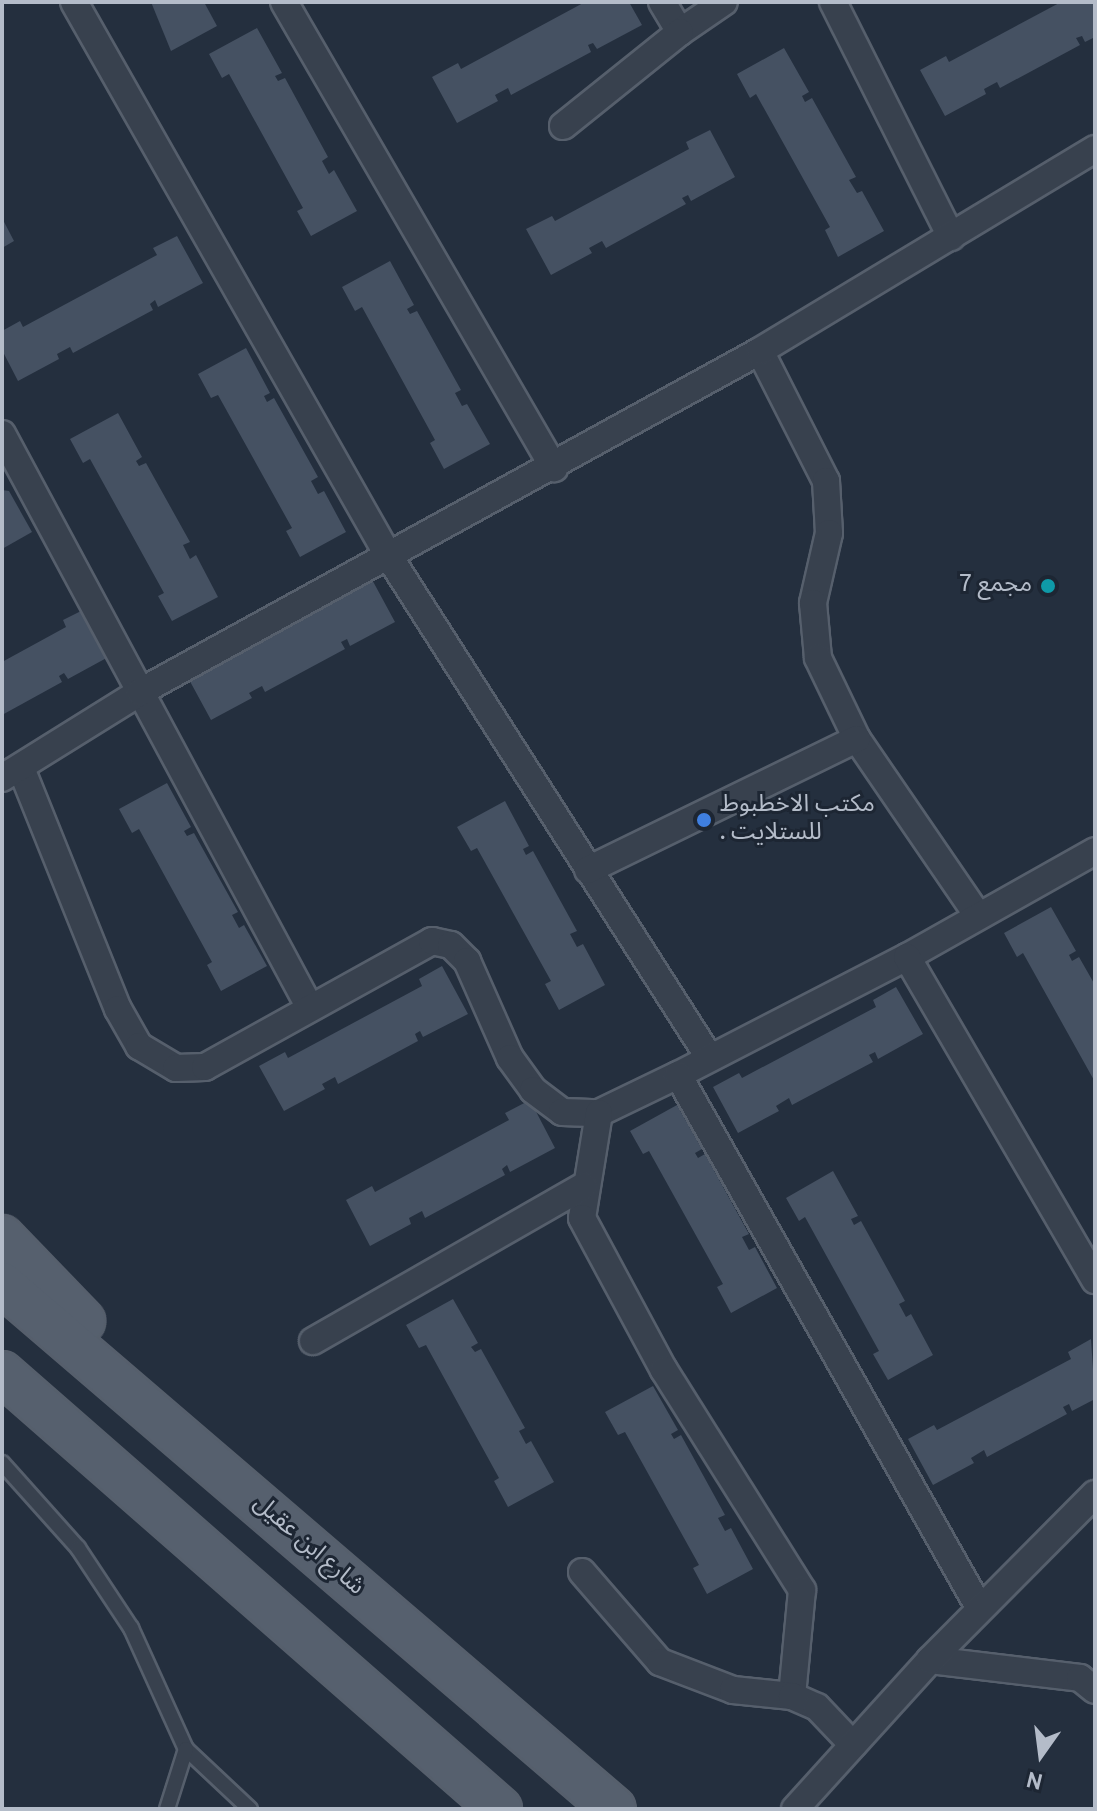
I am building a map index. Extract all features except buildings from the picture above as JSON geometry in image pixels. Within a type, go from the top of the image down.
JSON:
[{"type":"main road","points":[[2,1237],[264,1509]]},
{"type":"main road","name":"شارع ابن عقيل","points":[[2,1284],[614,1809]]},
{"type":"main road","points":[[2,1373],[500,1809]]},
{"type":"main road","points":[[2,1397],[67,1429]]},
{"type":"street","points":[[74,2],[388,555],[709,1057]]},
{"type":"street","points":[[284,2],[554,468]]},
{"type":"street","points":[[662,2],[680,32]]},
{"type":"street","points":[[563,126],[680,32],[724,2]]},
{"type":"street","points":[[833,2],[951,237]]},
{"type":"street","points":[[1094,854],[907,957],[678,1075],[599,1113],[562,1112],[533,1090],[510,1058],[467,961],[451,945],[432,941],[205,1067],[176,1068],[139,1046],[118,1009],[12,773],[140,692],[388,555],[554,468],[760,351],[1095,149]]},
{"type":"street","points":[[760,351],[826,481],[829,533],[813,603],[818,658],[857,739],[978,916]]},
{"type":"street","points":[[2,434],[310,1008]]},
{"type":"street","points":[[588,870],[857,739]]},
{"type":"street","points":[[907,957],[1095,1280]]},
{"type":"street","points":[[678,1075],[980,1609]]},
{"type":"street","points":[[599,1113],[584,1186],[582,1218],[664,1370],[802,1590],[792,1696]]},
{"type":"street","points":[[313,1341],[584,1186]]},
{"type":"street","points":[[795,1809],[930,1660],[1095,1494]]},
{"type":"street","points":[[582,1572],[660,1662],[733,1690],[792,1696],[817,1707],[853,1745]]},
{"type":"street","points":[[930,1660],[1080,1678],[1095,1690]]},
{"type":"lane","points":[[2,1463],[78,1548],[131,1628],[186,1749],[250,1809]]},
{"type":"lane","points":[[167,1809],[186,1749]]},
{"type":"place","name":"مجمع 7","points":[[1048,586]]},
{"type":"place","name":"مكتب الاخطبوط . للستلايت","points":[[704,820]]}]
